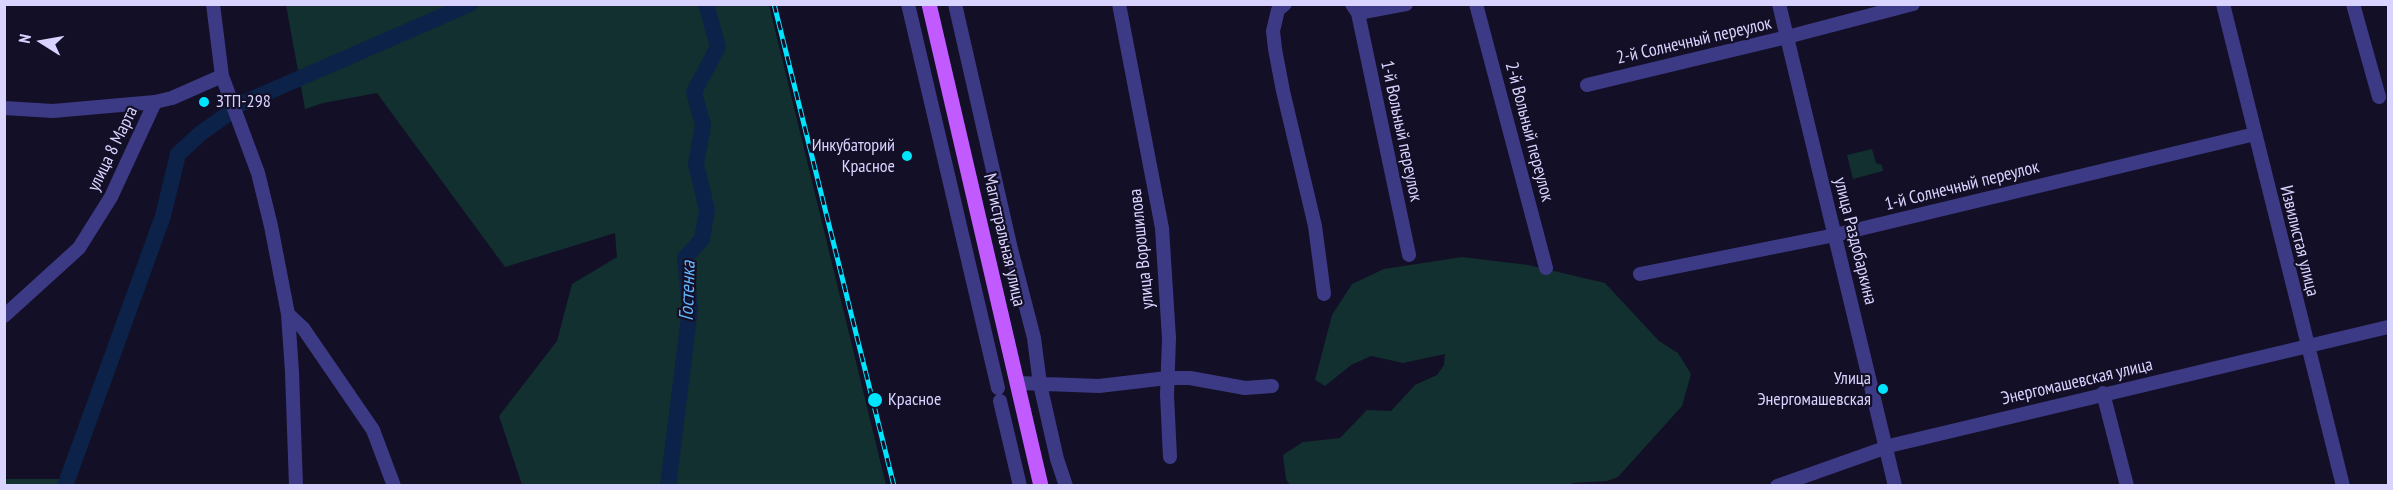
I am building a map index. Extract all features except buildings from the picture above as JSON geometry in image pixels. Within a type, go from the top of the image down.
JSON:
[{"type":"main road","name":"Магистральная улица","points":[[929,4],[1041,486]]},
{"type":"street","points":[[213,4],[222,76],[258,173],[288,314],[296,486]]},
{"type":"street","points":[[908,4],[1020,486]]},
{"type":"street","points":[[955,4],[1011,249],[1034,338],[1040,384],[1057,459],[1066,486]]},
{"type":"street","name":"улица Ворошилова","points":[[1119,4],[1162,228],[1169,338],[1167,378],[1170,457]]},
{"type":"street","points":[[1284,4],[1278,10],[1273,31],[1275,49],[1315,226],[1324,294]]},
{"type":"street","points":[[1355,9],[1406,4]]},
{"type":"street","name":"2-й Вольный переулок","points":[[1476,4],[1546,268]]},
{"type":"street","name":"улица Раздобаркина","points":[[1779,4],[1896,486]]},
{"type":"street","name":"2-й Солнечный переулок","points":[[1587,85],[1787,38],[1914,4]]},
{"type":"street","name":"Извилистая улица","points":[[2223,4],[2343,486]]},
{"type":"street","points":[[2353,4],[2379,97]]},
{"type":"street","name":"1-й Вольный переулок","points":[[1355,9],[1409,255]]},
{"type":"street","name":"улица 8 Марта","points":[[4,316],[79,248],[111,198],[155,102],[172,98],[222,76]]},
{"type":"street","points":[[4,108],[53,111],[155,102]]},
{"type":"street","name":"1-й Солнечный переулок","points":[[1640,274],[1835,236],[2255,135]]},
{"type":"street","points":[[288,314],[303,328],[373,430],[394,486]]},
{"type":"street","name":"Энергомашевская улица","points":[[1777,486],[1887,447],[2103,393],[2388,327]]},
{"type":"street","points":[[1018,383],[1099,386],[1167,378],[1190,378],[1245,388],[1272,386]]},
{"type":"street","points":[[2103,393],[2127,486]]},
{"type":"green space","points":[[286,5],[769,5],[886,485],[522,485],[499,416],[557,341],[572,284],[617,257],[615,233],[505,267],[377,93],[323,103],[305,109]]},
{"type":"green space","points":[[1872,149],[1876,163],[1882,165],[1883,171],[1853,179],[1847,155]]},
{"type":"green space","points":[[1462,257],[1528,265],[1605,283],[1659,341],[1678,353],[1691,374],[1682,406],[1618,477],[1607,481],[1573,483],[1570,486],[1290,485],[1286,479],[1283,455],[1303,442],[1340,438],[1367,410],[1391,411],[1415,385],[1437,375],[1444,365],[1445,354],[1403,363],[1371,356],[1351,365],[1325,386],[1315,380],[1332,315],[1352,284],[1384,269]]},
{"type":"green space","points":[[5,479],[65,479],[62,486],[5,485]]},
{"type":"waterway","points":[[243,103],[470,4]]},
{"type":"waterway","name":"Гостенка","points":[[668,486],[690,309],[685,258],[702,239],[707,210],[696,164],[703,125],[694,92],[718,47],[706,4]]},
{"type":"waterway","points":[[65,486],[163,216],[178,154],[201,133],[228,114]]},
{"type":"railway","points":[[774,4],[894,486]]},
{"type":"place","name":"ЗТП-298","points":[[204,102]]},
{"type":"place","name":"Инкубаторий Красное","points":[[907,156]]},
{"type":"place","name":"Улица Энергомашевская","points":[[1883,389]]},
{"type":"place","name":"Красное","points":[[875,400]]}]
